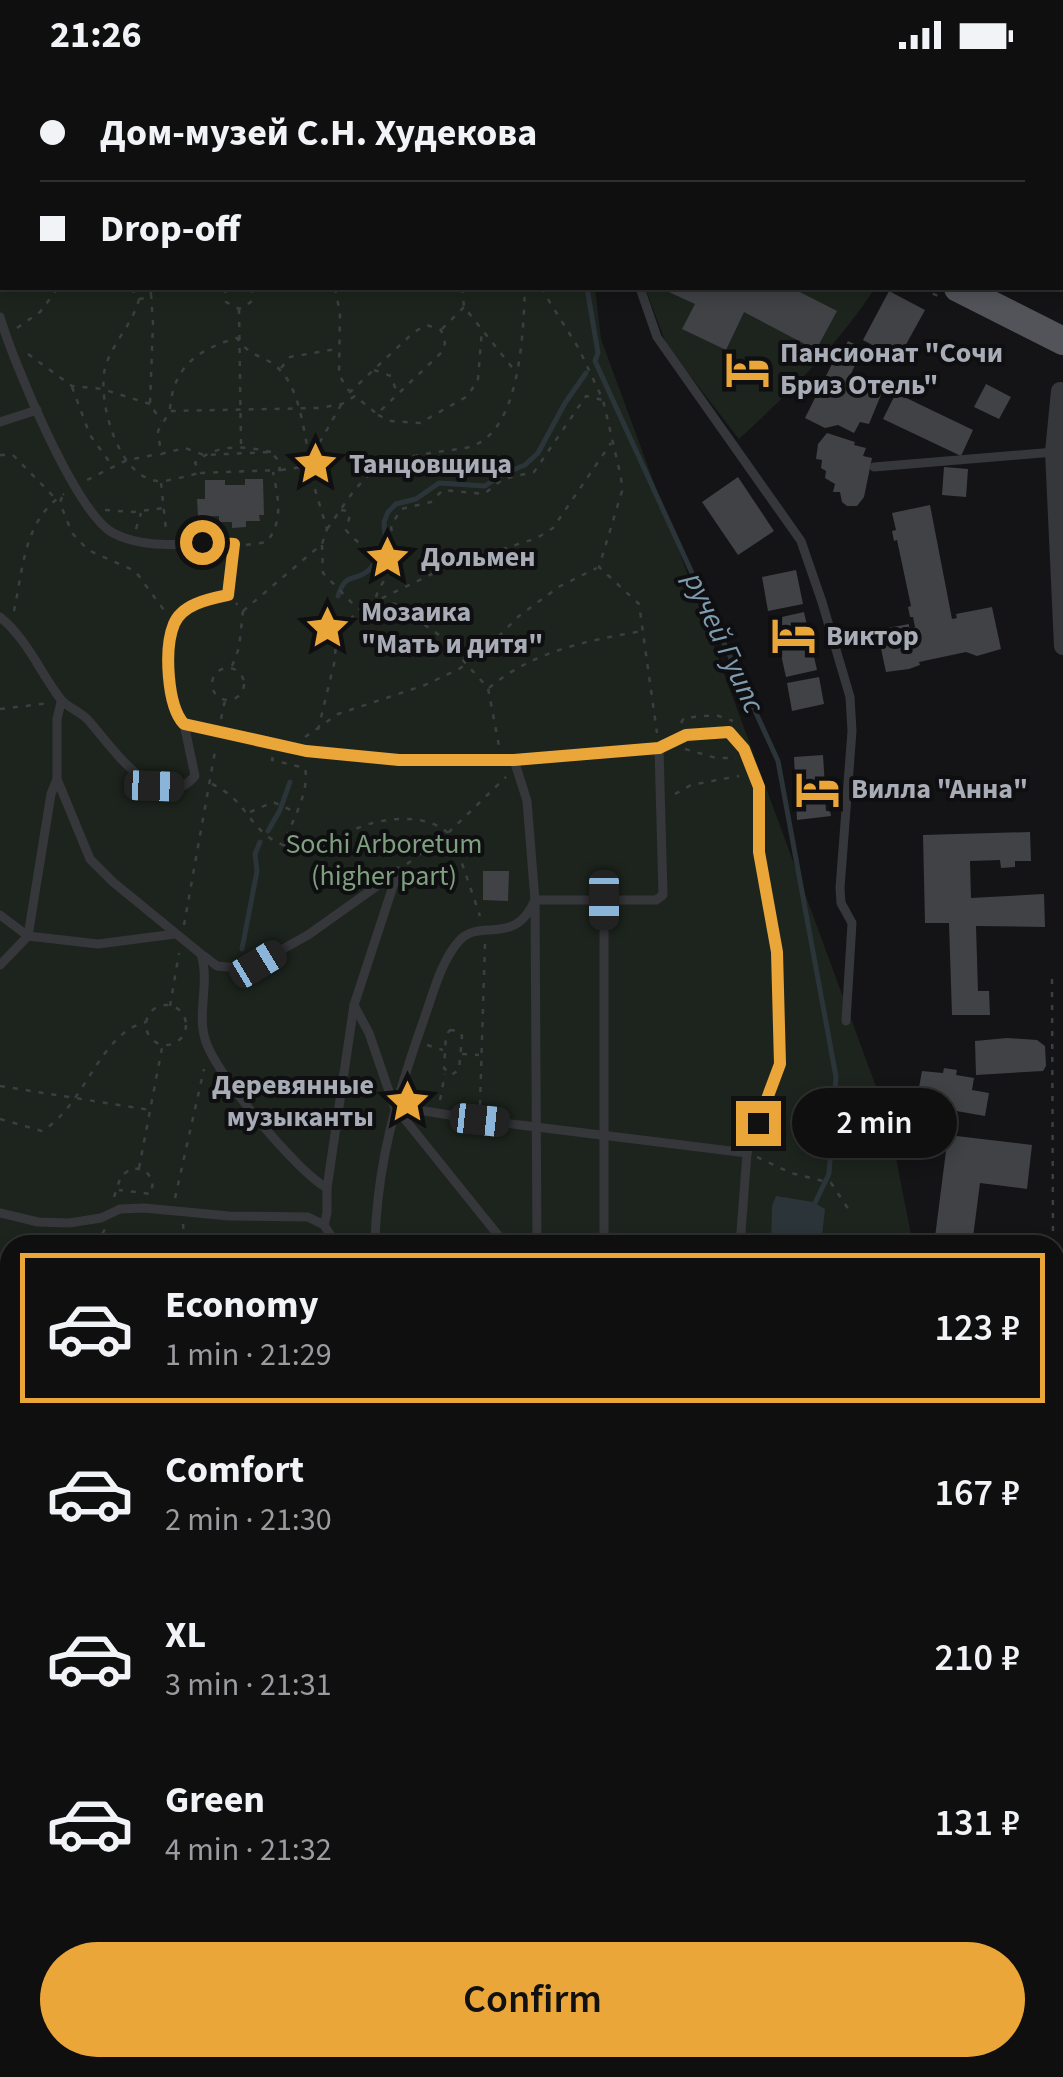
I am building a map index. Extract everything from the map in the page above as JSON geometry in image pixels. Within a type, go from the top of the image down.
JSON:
[{"type":"main road","points":[[962,290],[1063,341]]},
{"type":"street","points":[[1060,390],[1054,452],[1063,646]]},
{"type":"lane","points":[[638,290],[657,337],[801,541],[850,697],[852,731],[840,888],[852,923],[846,1022]]},
{"type":"lane","points":[[0,317],[37,410],[76,486],[111,532],[132,540],[167,544],[234,544],[228,595],[186,610],[174,624],[170,697],[174,714],[184,724],[196,766],[191,781],[176,787],[154,786],[116,754],[77,709],[61,702],[42,666],[0,617]]},
{"type":"lane","points":[[0,422],[37,410]]},
{"type":"lane","points":[[874,467],[1054,452]]},
{"type":"lane","points":[[0,966],[28,936],[51,794],[57,779],[57,719],[61,702]]},
{"type":"lane","points":[[184,724],[353,758],[501,758],[514,764],[659,748],[686,735],[729,732],[748,759],[759,787],[759,852],[777,952],[780,1064],[747,1152],[741,1235]]},
{"type":"lane","points":[[535,900],[656,900],[663,896],[659,748]]},
{"type":"lane","points":[[514,764],[527,800],[535,900],[537,1235]]},
{"type":"lane","points":[[57,779],[90,858],[218,966],[246,969],[308,935],[398,871]]},
{"type":"lane","points":[[324,1225],[354,1006],[398,871]]},
{"type":"lane","points":[[377,1235],[382,1164],[394,1106],[438,978],[460,940],[471,933],[516,926],[528,916],[535,900]]},
{"type":"lane","points":[[604,900],[604,1235]]},
{"type":"lane","points":[[0,915],[28,936],[98,944],[179,935]]},
{"type":"lane","points":[[202,954],[206,970],[203,1034],[214,1063],[304,1173],[327,1188]]},
{"type":"lane","points":[[354,1006],[369,1033],[394,1106],[498,1235]]},
{"type":"lane","points":[[394,1106],[747,1152]]},
{"type":"lane","points":[[0,1214],[38,1222],[101,1218],[120,1209],[308,1217],[324,1225],[330,1235]]},
{"type":"path","points":[[56,290],[40,312],[6,336],[72,386],[102,389],[150,404]]},
{"type":"path","points":[[133,290],[139,298]]},
{"type":"path","points":[[152,290],[150,404],[162,423]]},
{"type":"path","points":[[225,290],[226,302],[239,309]]},
{"type":"path","points":[[239,309],[251,302],[252,290]]},
{"type":"path","points":[[335,290],[340,313],[338,375],[350,392],[391,421],[420,422],[468,396],[478,380],[482,329]]},
{"type":"path","points":[[462,290],[464,307],[516,372]]},
{"type":"path","points":[[358,610],[323,573],[322,544],[328,529],[358,485],[375,471],[409,457],[466,448],[490,438],[498,429],[522,348],[525,290]]},
{"type":"path","points":[[286,747],[338,714],[425,685],[465,664],[560,586],[599,567],[622,491],[612,442],[603,400],[542,290]]},
{"type":"path","points":[[139,298],[151,294]]},
{"type":"path","points":[[139,298],[135,316],[106,365],[102,389],[114,439],[127,460],[138,471],[161,482],[201,473],[304,466]]},
{"type":"path","points":[[440,330],[464,307]]},
{"type":"path","points":[[239,309],[242,446]]},
{"type":"path","points":[[350,392],[420,328],[440,330]]},
{"type":"path","points":[[377,414],[442,352],[445,343],[440,330]]},
{"type":"path","points":[[237,338],[246,351],[280,370],[296,396],[311,454]]},
{"type":"path","points":[[161,454],[158,431],[170,411],[180,371],[194,355],[237,338]]},
{"type":"path","points":[[280,370],[290,357],[338,348]]},
{"type":"path","points":[[374,370],[391,376],[398,394]]},
{"type":"path","points":[[72,386],[85,426],[112,466]]},
{"type":"path","points":[[170,411],[319,408],[342,404],[355,396]]},
{"type":"path","points":[[376,600],[378,590],[396,564],[390,526],[402,509],[431,502],[443,490],[484,494],[503,479],[534,472],[586,396],[603,400]]},
{"type":"path","points":[[304,466],[342,404]]},
{"type":"path","points":[[318,730],[337,636],[358,610],[444,568],[537,538],[553,528],[612,442]]},
{"type":"path","points":[[201,473],[195,463],[204,454],[242,446],[270,452],[278,460],[280,470]]},
{"type":"path","points":[[11,626],[35,522],[63,494],[127,460],[186,448],[204,454],[270,452]]},
{"type":"path","points":[[310,473],[318,472],[323,465],[322,458],[311,454]]},
{"type":"path","points":[[0,455],[14,455],[56,499]]},
{"type":"path","points":[[304,466],[310,473],[328,529]]},
{"type":"path","points":[[234,544],[255,546],[272,537],[281,514],[273,470]]},
{"type":"path","points":[[161,482],[167,544]]},
{"type":"path","points":[[63,494],[60,503],[72,534],[88,550],[134,571],[174,624]]},
{"type":"path","points":[[90,509],[164,508]]},
{"type":"path","points":[[341,510],[350,515],[346,530],[350,535],[384,565],[394,559]]},
{"type":"path","points":[[132,540],[142,511]]},
{"type":"path","points":[[231,668],[239,648],[243,610],[322,544]]},
{"type":"path","points":[[599,567],[638,604],[659,748]]},
{"type":"path","points":[[228,595],[243,610]]},
{"type":"path","points":[[376,600],[395,604],[442,637],[488,688],[501,758]]},
{"type":"path","points":[[488,688],[512,669],[549,652],[644,630]]},
{"type":"path","points":[[231,668],[241,674],[244,687],[238,698],[225,700],[214,694],[212,682],[218,671],[231,668]]},
{"type":"path","points":[[170,1006],[179,935],[225,700]]},
{"type":"path","points":[[0,709],[61,702]]},
{"type":"path","points":[[682,722],[684,718],[728,717],[738,742]]},
{"type":"path","points":[[670,742],[692,753],[748,759]]},
{"type":"path","points":[[272,760],[304,768],[307,782],[283,845]]},
{"type":"path","points":[[398,871],[449,832],[514,764]]},
{"type":"path","points":[[660,801],[691,786],[754,772]]},
{"type":"path","points":[[210,783],[232,793],[262,833],[283,845],[321,846],[360,827],[394,819],[418,820],[449,832],[460,852],[485,932],[480,1120]]},
{"type":"path","points":[[248,814],[267,803],[277,803],[294,812]]},
{"type":"path","points":[[1052,979],[1053,1235]]},
{"type":"path","points":[[0,1119],[42,1131],[59,1121],[121,1032],[146,1022],[155,1008],[170,1006],[183,1014],[186,1030],[178,1042],[162,1045],[149,1037],[146,1022]]},
{"type":"path","points":[[438,1113],[446,1035],[455,1030],[462,1036],[459,1070],[451,1075],[445,1072]]},
{"type":"path","points":[[416,1041],[445,1051]]},
{"type":"path","points":[[138,1169],[162,1045]]},
{"type":"path","points":[[184,1235],[182,1212],[175,1198],[208,1048]]},
{"type":"path","points":[[460,1054],[482,1055]]},
{"type":"path","points":[[0,1086],[150,1110]]},
{"type":"path","points":[[747,1152],[790,1173],[831,1182],[851,1213]]},
{"type":"path","points":[[132,1168],[138,1169],[145,1170],[153,1181],[151,1194],[118,1190],[120,1176],[132,1168]]},
{"type":"green space","name":"Sochi Arboretum (higher part)","points":[[0,290],[595,290],[601,339],[889,1122],[911,1235],[0,1235]]},
{"type":"green space","name":"Пансионат \"Сочи Бриз Отель\"","points":[[646,290],[874,290],[812,368],[739,439],[667,346]]},
{"type":"shaded area","points":[[776,1196],[813,1202],[825,1209],[822,1235],[771,1235]]},
{"type":"building","points":[[664,290],[796,290],[837,311],[816,350],[744,312],[726,350],[682,329],[695,304]]},
{"type":"building","points":[[889,291],[925,310],[898,359],[863,340]]},
{"type":"building","points":[[848,341],[863,348],[849,378],[859,383],[861,379],[883,390],[869,424],[860,422],[854,433],[838,425],[825,428],[805,418],[835,358],[839,360]]},
{"type":"building","points":[[986,384],[1011,397],[999,419],[974,407]]},
{"type":"building","points":[[896,393],[973,430],[961,456],[883,419]]},
{"type":"building","points":[[827,433],[866,448],[863,456],[872,458],[864,497],[857,506],[847,506],[840,492],[833,492],[835,484],[825,478],[822,460],[816,459],[818,444]]},
{"type":"building","points":[[944,467],[968,469],[966,497],[942,495]]},
{"type":"building","points":[[738,477],[774,531],[738,555],[702,502]]},
{"type":"building","points":[[245,479],[263,479],[264,515],[259,515],[260,521],[246,521],[246,527],[232,528],[232,522],[219,522],[219,516],[198,517],[197,499],[205,499],[205,480],[245,485]]},
{"type":"building","points":[[930,505],[952,619],[957,618],[956,614],[992,607],[1001,649],[977,656],[966,652],[886,672],[877,630],[909,624],[915,627],[897,540],[894,541],[892,513]]},
{"type":"building","points":[[796,570],[803,604],[768,611],[762,577]]},
{"type":"building","points":[[804,612],[817,670],[786,677],[773,619]]},
{"type":"building","points":[[819,677],[824,704],[792,711],[787,683]]},
{"type":"building","points":[[823,755],[825,787],[830,791],[825,795],[826,811],[831,816],[797,820],[794,757]]},
{"type":"building","points":[[1030,832],[1031,861],[1015,861],[1015,867],[1001,868],[1000,860],[970,861],[971,898],[1044,894],[1045,927],[976,926],[978,991],[989,991],[990,1015],[952,1015],[949,923],[925,923],[923,835]]},
{"type":"building","points":[[483,871],[509,871],[508,901],[483,900]]},
{"type":"building","points":[[1037,1040],[1045,1046],[1043,1071],[976,1075],[975,1041]]},
{"type":"building","points":[[944,1068],[974,1078],[972,1090],[989,1093],[985,1116],[916,1104],[922,1071],[943,1073]]},
{"type":"building","points":[[948,1135],[1032,1145],[1027,1189],[980,1183],[973,1235],[935,1235]]},
{"type":"waterway","name":"ручей Гуипс","points":[[587,290],[598,353],[595,361],[778,761],[836,1077],[829,1174],[812,1209]]},
{"type":"waterway","points":[[338,596],[344,583],[370,569],[386,546],[384,522],[396,504],[416,499],[439,483],[485,486],[525,465],[538,453],[586,373]]},
{"type":"waterway","points":[[268,831],[290,782]]},
{"type":"waterway","points":[[242,949],[260,842]]},
{"type":"place","name":"Пансионат \"Сочи Бриз Отель\"","points":[[747,369]]},
{"type":"place","name":"Танцовщица","points":[[316,464]]},
{"type":"place","name":"Дольмен","points":[[388,557]]},
{"type":"place","name":"Мозаика \"Мать и дитя\"","points":[[328,628]]},
{"type":"place","name":"Виктор","points":[[793,636]]},
{"type":"place","name":"Вилла \"Анна\"","points":[[818,789]]},
{"type":"place","name":"Деревянные музыканты","points":[[407,1101]]},
{"type":"route","points":[[202,542],[234,544],[233,569],[228,595],[186,610],[174,624],[170,697],[174,714],[184,724],[306,751],[399,760],[514,760],[659,748],[686,735],[729,732],[744,749],[759,787],[759,852],[777,952],[780,1064],[758,1123]]}]
